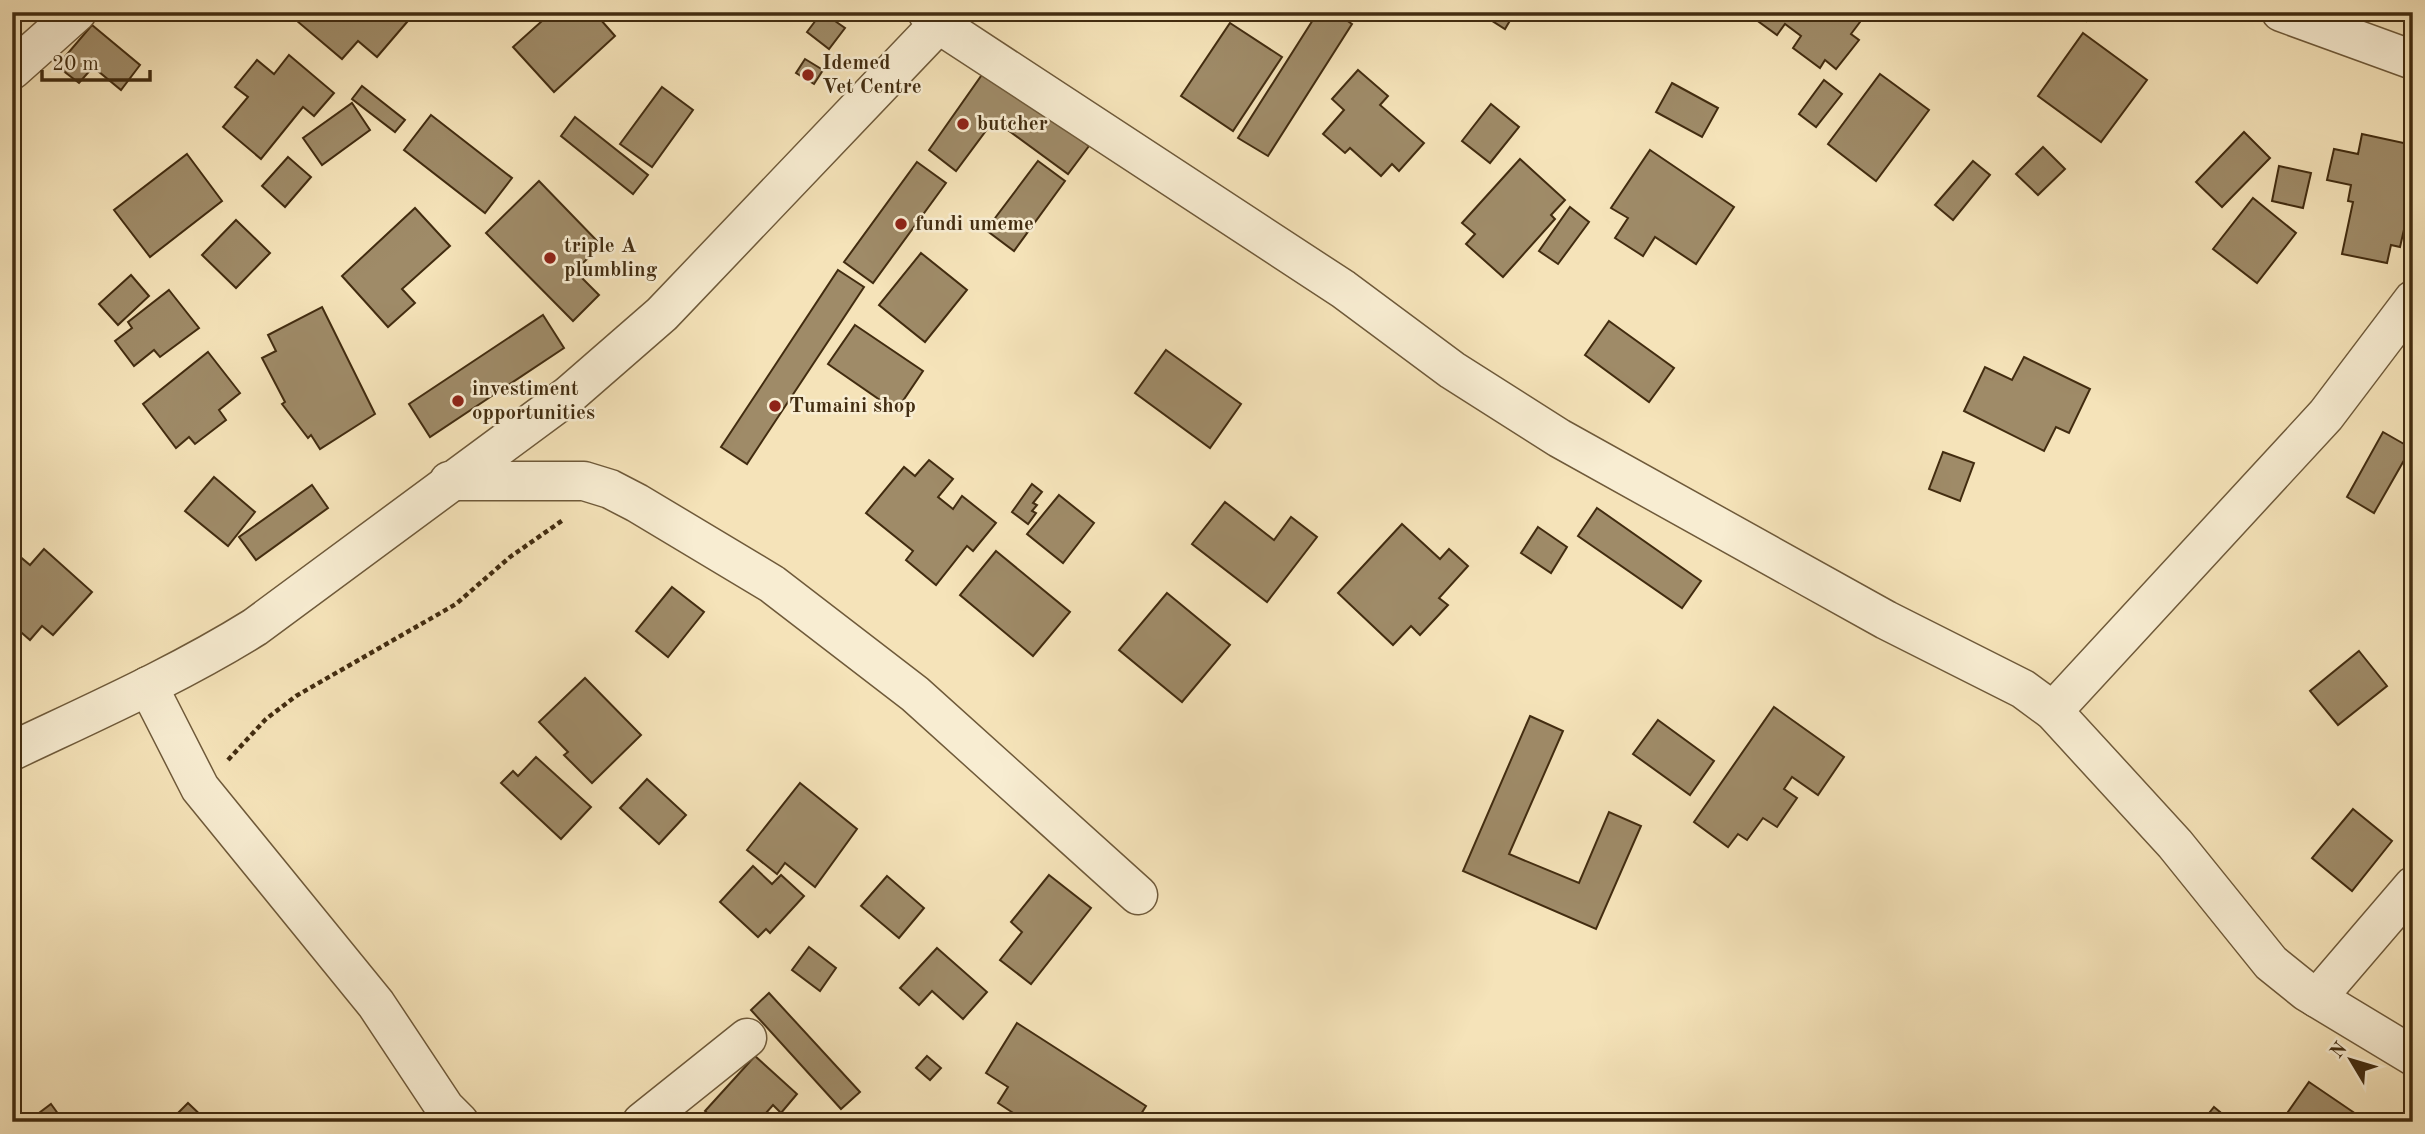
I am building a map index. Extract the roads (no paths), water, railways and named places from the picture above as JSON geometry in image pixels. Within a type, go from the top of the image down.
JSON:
[{"type":"street","points":[[12,70],[77,12]]},
{"type":"street","points":[[2281,12],[2413,60]]},
{"type":"street","points":[[12,751],[148,686],[255,627],[449,481],[569,395],[663,314],[939,16],[1343,289],[1452,370],[1559,438],[1886,620],[1984,667],[2053,711],[2175,844],[2270,963],[2317,998],[2413,1056]]},
{"type":"street","points":[[2053,711],[2326,415],[2413,300]]},
{"type":"street","points":[[449,481],[584,481],[610,489],[772,584],[915,694],[1138,895]]},
{"type":"street","points":[[148,686],[200,788],[376,1004],[445,1108],[459,1122]]},
{"type":"street","points":[[2317,998],[2413,886]]},
{"type":"street","points":[[642,1122],[747,1038]]},
{"type":"place","name":"Idemed Vet Centre","points":[[808,75]]},
{"type":"place","name":"butcher","points":[[963,124]]},
{"type":"place","name":"fundi umeme","points":[[901,224]]},
{"type":"place","name":"triple A plumbling","points":[[550,258]]},
{"type":"place","name":"investiment opportunities","points":[[458,401]]},
{"type":"place","name":"Tumaini shop","points":[[775,406]]}]
